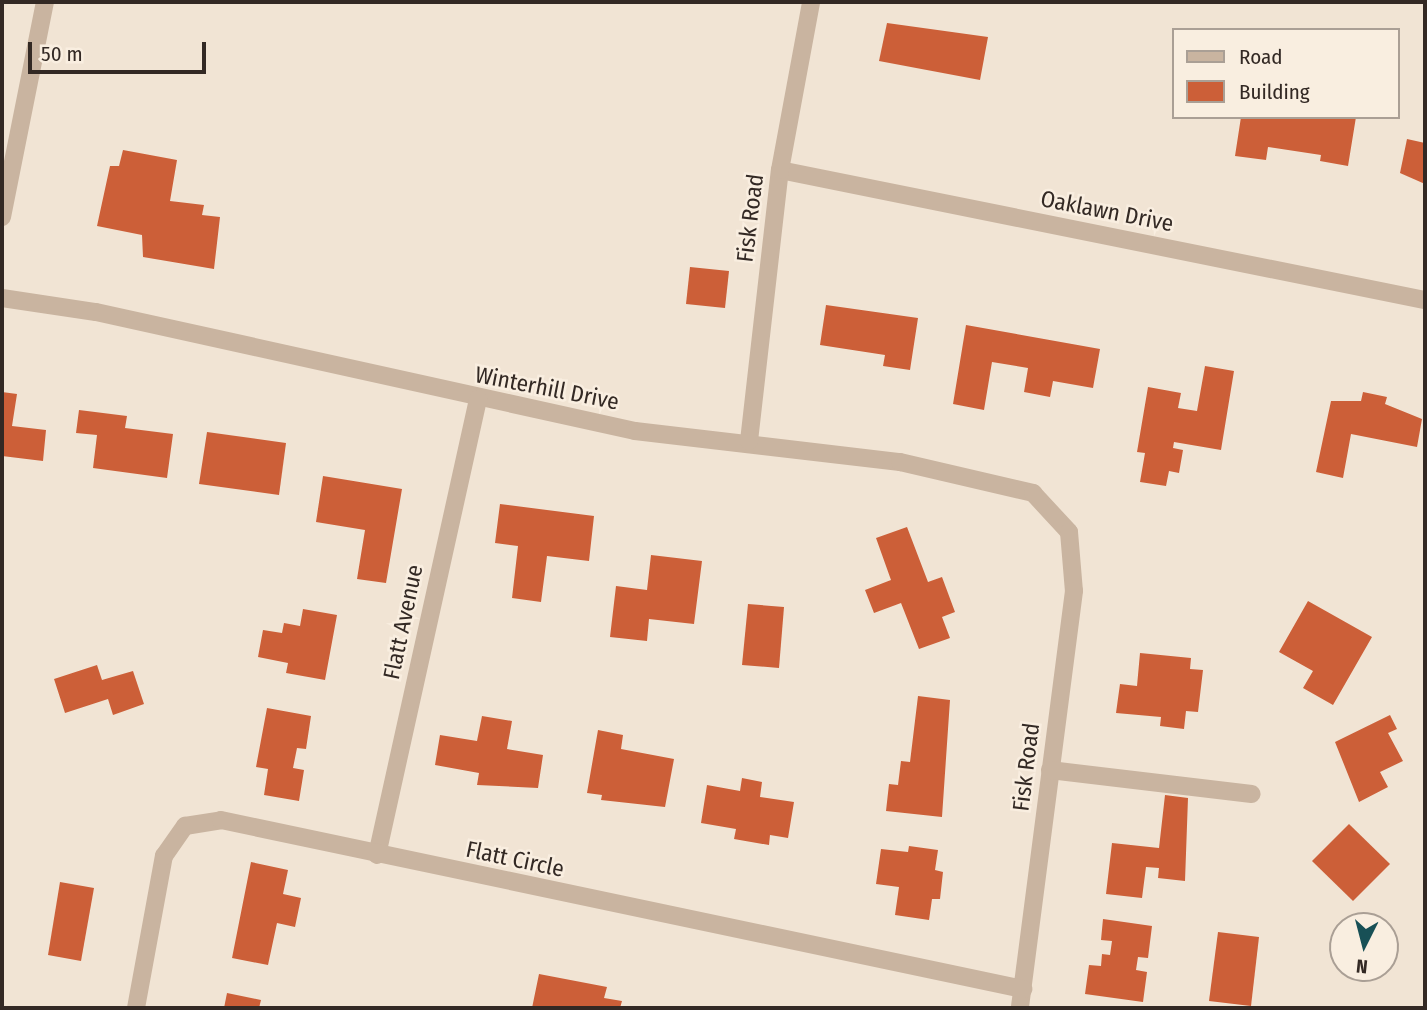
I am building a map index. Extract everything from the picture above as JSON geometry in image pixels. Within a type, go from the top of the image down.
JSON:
[{"type":"street","points":[[2,217],[45,2]]},
{"type":"street","name":"Fisk Road","points":[[749,441],[780,170],[811,2]]},
{"type":"street","name":"Oaklawn Drive","points":[[780,170],[1425,300]]},
{"type":"street","name":"Winterhill Drive","points":[[2,298],[96,312],[478,399],[694,440],[749,441],[900,462],[1033,493],[1069,532]]},
{"type":"street","name":"Flatt Avenue","points":[[377,855],[478,399]]},
{"type":"street","name":"Fisk Road","points":[[1020,1008],[1074,591],[1069,532]]},
{"type":"street","points":[[1050,770],[1252,794]]},
{"type":"street","name":"Flatt Circle","points":[[136,1008],[164,856],[185,826],[220,820],[1023,989]]},
{"type":"building","points":[[887,23],[988,37],[980,80],[879,61]]},
{"type":"building","points":[[1241,119],[1356,119],[1348,166],[1320,161],[1321,155],[1268,147],[1266,160],[1235,156]]},
{"type":"building","points":[[1407,139],[1425,143],[1425,184],[1400,173]]},
{"type":"building","points":[[123,150],[177,160],[170,201],[204,205],[202,215],[220,217],[214,269],[143,257],[142,235],[97,226],[110,166],[119,166]]},
{"type":"building","points":[[690,267],[729,271],[725,308],[686,304]]},
{"type":"building","points":[[826,305],[918,318],[910,370],[883,366],[885,355],[820,345]]},
{"type":"building","points":[[966,325],[1100,349],[1093,388],[1053,381],[1050,397],[1024,392],[1028,368],[992,362],[984,410],[953,404]]},
{"type":"building","points":[[1205,366],[1234,371],[1221,450],[1174,442],[1173,448],[1183,450],[1179,473],[1169,471],[1166,486],[1140,482],[1145,453],[1137,452],[1148,387],[1181,393],[1178,408],[1197,411]]},
{"type":"building","points":[[2,392],[17,394],[12,426],[46,430],[43,461],[2,456]]},
{"type":"building","points":[[1363,392],[1387,397],[1385,404],[1422,419],[1417,447],[1351,434],[1343,478],[1316,472],[1331,401],[1361,401]]},
{"type":"building","points":[[79,410],[127,416],[125,428],[173,434],[167,478],[93,468],[97,435],[76,433]]},
{"type":"building","points":[[207,432],[286,443],[279,495],[199,484]]},
{"type":"building","points":[[323,476],[402,489],[386,583],[357,579],[365,530],[316,522]]},
{"type":"building","points":[[500,504],[594,516],[589,561],[547,556],[541,602],[512,598],[518,546],[495,543]]},
{"type":"building","points":[[907,527],[928,582],[942,577],[955,612],[942,617],[950,638],[919,649],[901,603],[874,613],[865,590],[891,580],[876,538]]},
{"type":"building","points":[[651,555],[702,561],[694,624],[649,619],[647,641],[610,637],[616,586],[647,590]]},
{"type":"building","points":[[1308,601],[1372,637],[1333,705],[1303,688],[1313,671],[1279,652]]},
{"type":"building","points":[[748,604],[784,607],[779,668],[742,665]]},
{"type":"building","points":[[303,609],[337,615],[325,680],[286,673],[288,663],[258,657],[263,630],[282,633],[284,623],[300,626]]},
{"type":"building","points":[[1140,653],[1191,658],[1190,669],[1203,670],[1198,712],[1186,711],[1184,729],[1160,726],[1161,717],[1116,713],[1120,684],[1137,686]]},
{"type":"building","points":[[97,665],[102,680],[133,671],[144,704],[113,715],[108,699],[65,713],[54,679]]},
{"type":"building","points":[[918,696],[950,700],[942,817],[886,811],[889,784],[898,785],[901,761],[910,762]]},
{"type":"building","points":[[267,708],[311,716],[306,749],[297,748],[293,768],[304,770],[299,801],[264,795],[268,769],[256,767]]},
{"type":"building","points":[[1390,715],[1397,729],[1388,733],[1403,761],[1380,772],[1388,787],[1359,802],[1335,742]]},
{"type":"building","points":[[482,716],[512,721],[507,749],[543,755],[538,788],[477,785],[479,773],[435,765],[440,735],[477,741]]},
{"type":"building","points":[[598,730],[623,735],[621,749],[674,759],[665,807],[601,800],[602,795],[587,793]]},
{"type":"building","points":[[742,778],[762,782],[760,797],[794,802],[788,838],[770,835],[769,845],[734,839],[736,829],[701,823],[707,785],[740,791]]},
{"type":"building","points":[[1165,795],[1188,798],[1185,881],[1158,878],[1159,868],[1146,867],[1142,898],[1106,894],[1112,843],[1159,848]]},
{"type":"building","points":[[1349,824],[1390,864],[1353,901],[1312,861]]},
{"type":"building","points":[[909,846],[938,850],[935,870],[943,872],[940,899],[932,899],[929,920],[895,915],[899,887],[876,884],[881,849],[908,852]]},
{"type":"building","points":[[251,862],[288,870],[283,894],[301,898],[295,927],[277,923],[268,965],[232,958]]},
{"type":"building","points":[[60,882],[94,888],[81,961],[48,955]]},
{"type":"building","points":[[1103,919],[1152,926],[1148,958],[1138,957],[1136,970],[1147,972],[1143,1002],[1085,994],[1089,965],[1101,966],[1102,954],[1110,955],[1112,941],[1101,940]]},
{"type":"building","points":[[1218,932],[1259,937],[1251,1006],[1209,1001]]},
{"type":"building","points":[[539,974],[607,987],[604,998],[622,1001],[620,1008],[532,1008]]},
{"type":"building","points":[[227,993],[261,1000],[259,1008],[224,1008]]}]
